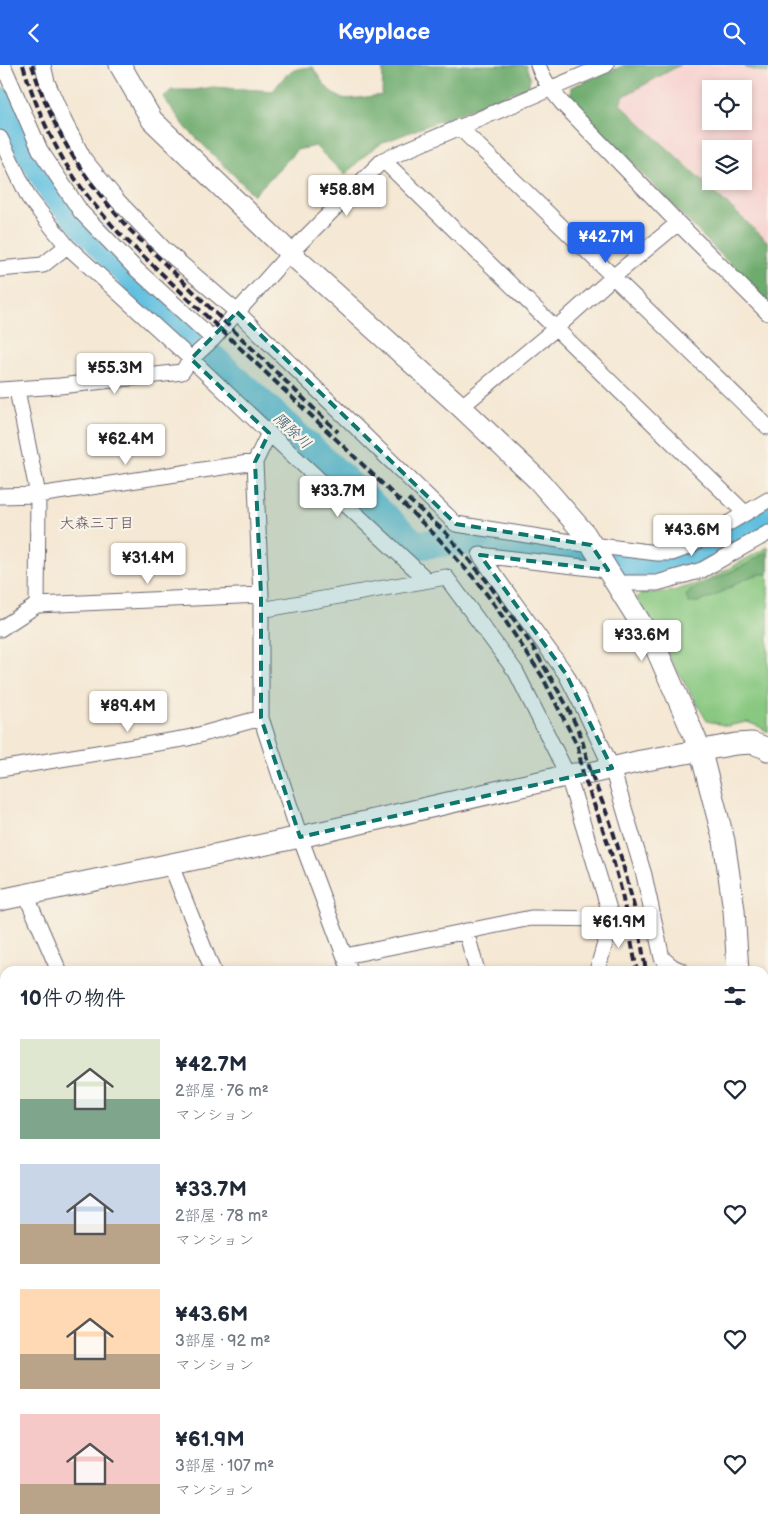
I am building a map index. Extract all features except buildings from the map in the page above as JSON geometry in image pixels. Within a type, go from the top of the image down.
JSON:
[{"type":"street","points":[[3,65],[40,150],[81,212],[136,269],[212,340]]},
{"type":"street","points":[[43,65],[47,82],[65,123],[84,159],[118,201],[163,248],[237,312],[456,524],[603,563],[657,583],[702,570],[768,533]]},
{"type":"street","points":[[120,65],[152,120],[290,253],[461,407],[539,481],[585,535],[655,646],[700,749],[724,841],[734,910],[738,966]]},
{"type":"street","points":[[538,65],[541,75],[550,88],[678,223],[768,313]]},
{"type":"street","points":[[0,390],[17,390],[182,372],[290,253],[383,160],[606,65]]},
{"type":"street","points":[[458,127],[768,427]]},
{"type":"street","points":[[0,138],[29,198],[67,246],[195,356],[269,433],[427,580]]},
{"type":"street","points":[[383,160],[745,513]]},
{"type":"street","points":[[461,407],[678,223]]},
{"type":"street","points":[[0,269],[43,265],[67,246]]},
{"type":"street","points":[[17,390],[38,495],[37,605]]},
{"type":"street","points":[[269,433],[255,462],[261,602],[261,718],[300,837],[348,966]]},
{"type":"street","points":[[0,496],[38,495],[255,462]]},
{"type":"street","points":[[672,966],[662,958],[644,875],[612,768],[566,674],[480,555],[603,563],[657,553],[672,553],[688,547],[768,499]]},
{"type":"street","points":[[0,629],[37,605],[261,602],[446,577],[516,672],[568,776],[612,919],[598,966]]},
{"type":"street","points":[[0,769],[188,738],[261,718]]},
{"type":"street","points":[[0,899],[300,837],[568,776],[592,773],[700,749],[752,743],[768,750]]},
{"type":"street","points":[[170,863],[210,966]]},
{"type":"street","points":[[26,895],[56,966]]},
{"type":"street","points":[[345,956],[531,918],[612,919]]},
{"type":"street","points":[[466,931],[476,966]]},
{"type":"highlighted area","points":[[237,312],[456,524],[591,545],[608,570],[480,555],[566,674],[612,768],[300,837],[261,718],[261,595],[255,462],[269,433],[191,359]]},
{"type":"shaded area","points":[[625,65],[768,65],[768,303],[570,100]]},
{"type":"green space","points":[[383,65],[526,65],[530,78],[529,86],[382,143],[363,157],[345,175],[315,146],[297,150],[254,195],[187,129],[163,97],[172,90],[194,90],[213,87],[273,91],[289,73],[313,67],[321,81],[337,96],[356,98],[382,95]]},
{"type":"green space","points":[[625,65],[680,65],[624,96],[620,104],[702,180],[702,190],[712,190],[768,242],[768,303],[570,100],[571,87]]},
{"type":"green space","points":[[744,65],[768,65],[768,73],[745,68]]},
{"type":"green space","points":[[768,547],[768,732],[747,722],[727,726],[707,721],[638,604],[637,597],[640,594],[674,591],[708,580]]},
{"type":"green space","points":[[768,551],[768,574],[749,577],[710,598],[689,603],[686,596],[690,591],[747,564]]},
{"type":"waterway","name":"隅除川","points":[[0,101],[54,193],[173,322],[415,545],[461,541],[634,564],[671,561],[718,544],[768,513]]},
{"type":"railway","points":[[23,65],[40,113],[63,159],[81,187],[108,221],[439,539],[494,604],[542,676],[578,747],[583,774],[610,849],[621,889],[636,966]]},
{"type":"railway","points":[[32,65],[49,112],[71,153],[112,210],[129,229],[338,432]]},
{"type":"railway","points":[[408,499],[446,533],[486,580],[531,644],[567,706],[581,736],[591,773],[621,857],[637,918],[645,966]]},
{"type":"district","name":"大森三丁目","points":[[97,523]]}]
